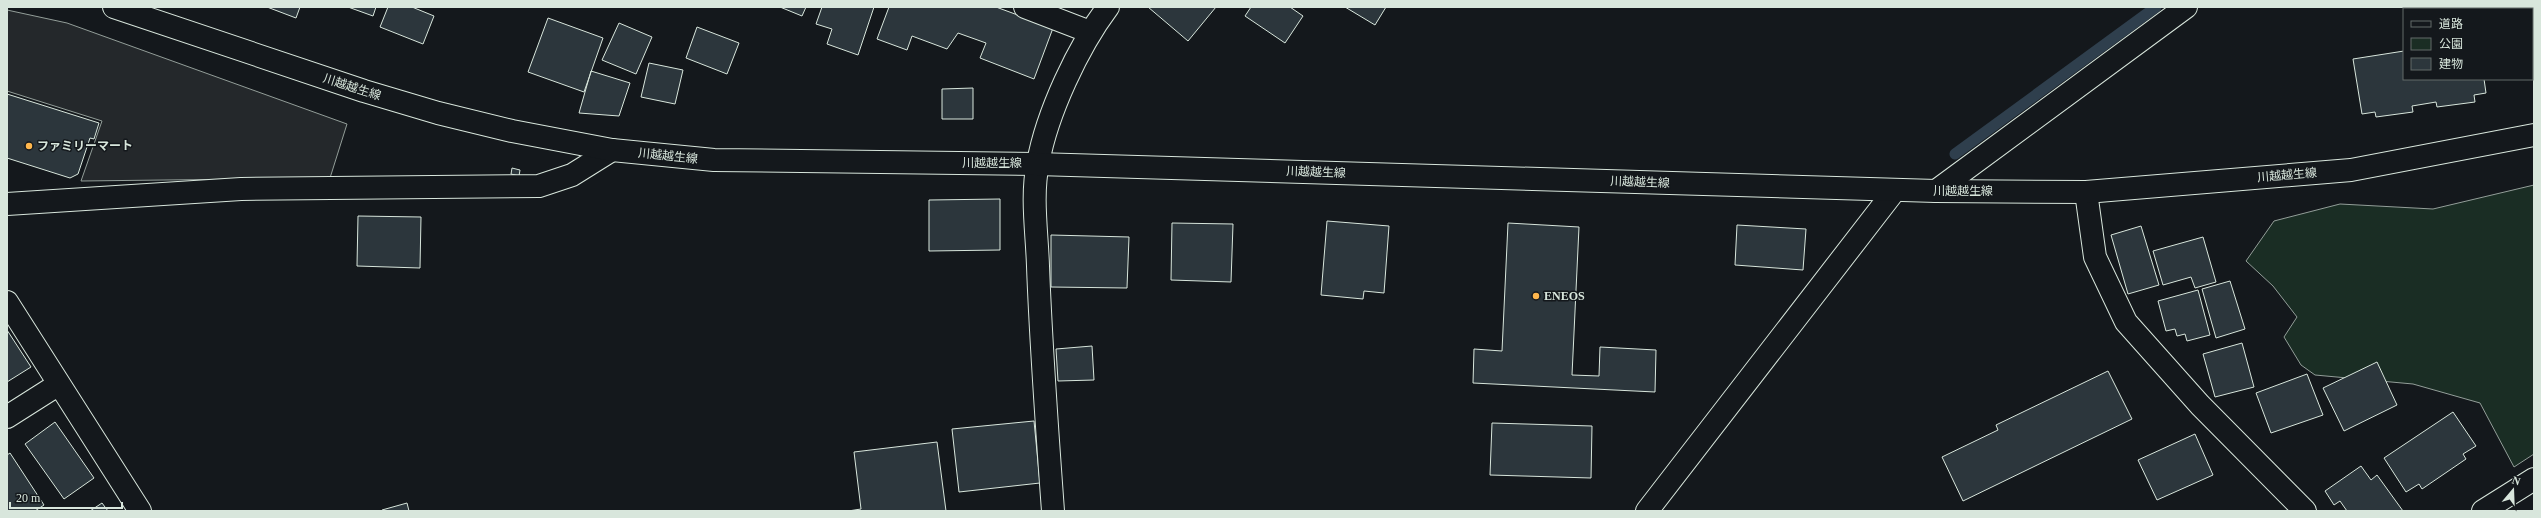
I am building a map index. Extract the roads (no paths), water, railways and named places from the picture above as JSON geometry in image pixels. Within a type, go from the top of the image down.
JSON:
[{"type":"street","name":"川越越生線","points":[[114,7],[364,91],[438,113],[512,132],[612,150],[714,160],[1038,164],[1936,192],[2086,192],[2352,170],[2534,135]]},
{"type":"street","points":[[1025,7],[1090,32]]},
{"type":"street","points":[[1053,511],[1041,342],[1035,198],[1038,164],[1055,110],[1090,32],[1108,7]]},
{"type":"street","points":[[1936,192],[2186,7]]},
{"type":"street","points":[[7,204],[241,189],[539,186],[572,175],[612,150]]},
{"type":"street","points":[[1647,511],[1895,190]]},
{"type":"street","points":[[2086,192],[2095,257],[2126,322],[2200,404],[2305,511]]},
{"type":"street","points":[[7,302],[140,511]]},
{"type":"street","points":[[7,417],[59,384]]},
{"type":"street","points":[[2483,511],[2534,479]]},
{"type":"waterway","points":[[1955,154],[2156,7]]},
{"type":"place","name":"ファミリーマート","points":[[29,146]]},
{"type":"place","name":"ENEOS","points":[[1536,296]]}]
